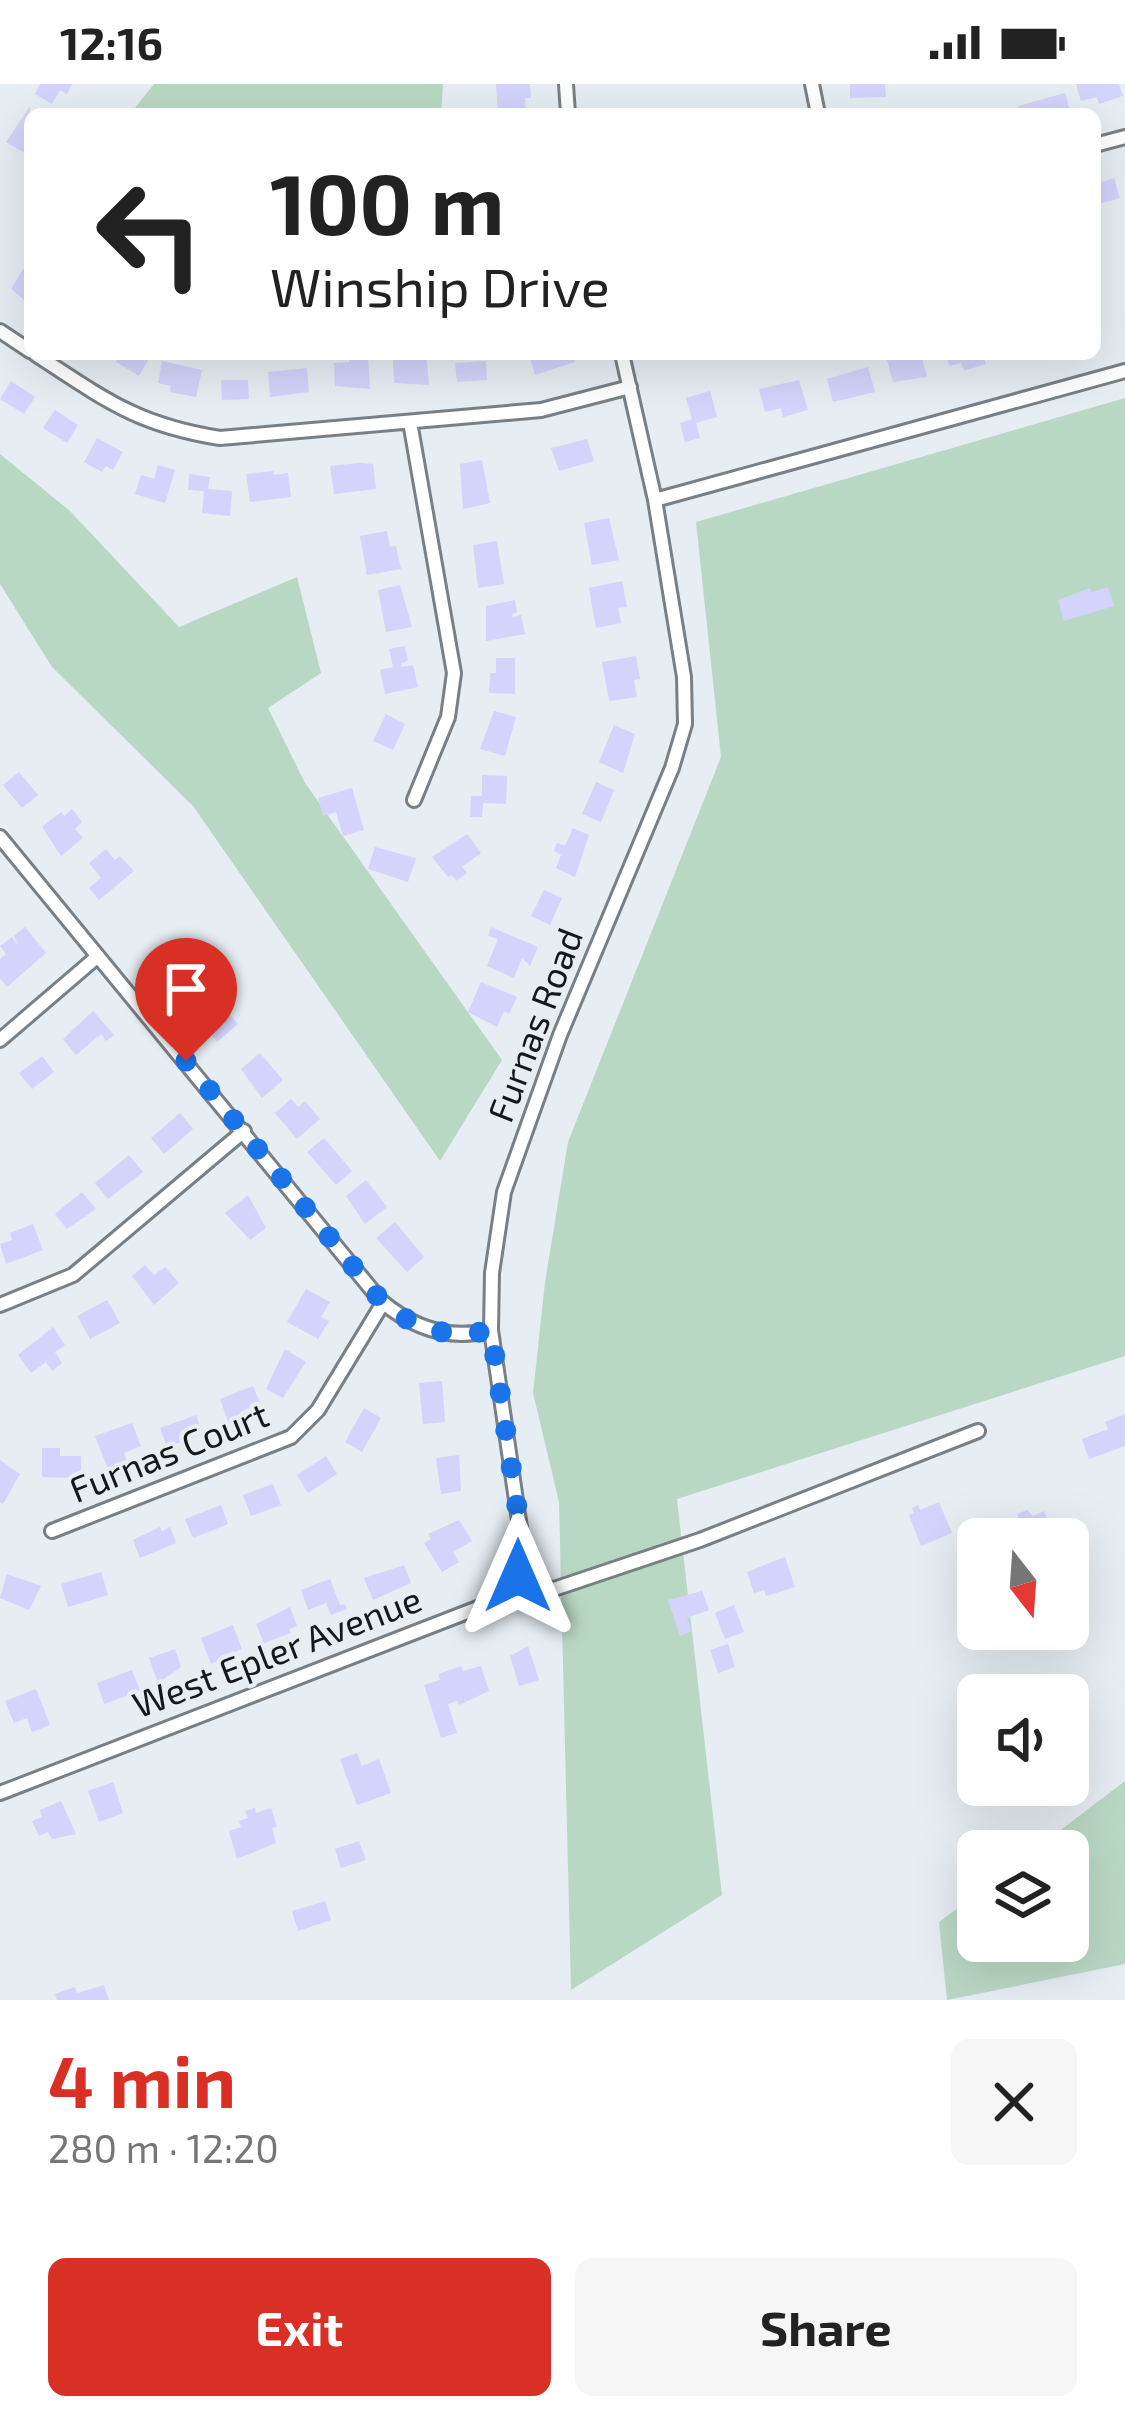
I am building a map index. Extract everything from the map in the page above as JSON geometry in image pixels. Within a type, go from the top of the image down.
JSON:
[{"type":"street","points":[[46,360],[138,418],[189,434],[243,437],[541,410],[630,386]]},
{"type":"street","name":"Furnas Road","points":[[515,1582],[523,1558],[522,1541],[491,1330],[495,1251],[508,1179],[560,1035],[682,739],[684,677],[655,500],[624,360]]},
{"type":"street","points":[[655,500],[1125,371]]},
{"type":"street","points":[[410,422],[454,673],[448,717],[414,800]]},
{"type":"street","points":[[0,837],[383,1303],[415,1325],[437,1332],[491,1330]]},
{"type":"street","points":[[0,1040],[98,956]]},
{"type":"street","points":[[0,1305],[74,1275],[244,1131]]},
{"type":"street","name":"Furnas Court","points":[[52,1531],[291,1437],[318,1410],[383,1303]]},
{"type":"street","points":[[515,1582],[554,1589],[700,1540],[978,1431]]},
{"type":"street","name":"West Epler Avenue","points":[[0,1793],[488,1604],[515,1582]]},
{"type":"green space","points":[[154,84],[443,84],[441,108],[135,108]]},
{"type":"green space","points":[[1125,398],[1125,1356],[677,1499],[722,1895],[571,1990],[559,1502],[533,1393],[568,1142],[721,757],[696,522]]},
{"type":"green space","points":[[0,454],[70,511],[179,627],[297,577],[321,673],[268,708],[305,783],[502,1060],[440,1161],[193,806],[52,667],[0,584]]},
{"type":"green space","points":[[1125,1781],[1125,1964],[947,2000],[939,1922],[957,1909],[957,1962],[1089,1962],[1089,1830],[1061,1830]]},
{"type":"building","points":[[40,84],[72,84],[67,94],[60,90],[52,104],[35,94]]},
{"type":"building","points":[[496,84],[530,84],[526,108],[498,108]]},
{"type":"building","points":[[850,84],[885,84],[886,97],[850,98]]},
{"type":"building","points":[[1076,84],[1119,84],[1123,96],[1099,104],[1097,97],[1081,101]]},
{"type":"building","points":[[1065,93],[1069,108],[1018,108]]},
{"type":"building","points":[[24,115],[24,152],[6,142]]},
{"type":"building","points":[[1114,178],[1120,198],[1101,203],[1101,182]]},
{"type":"building","points":[[23,269],[24,300],[11,289]]},
{"type":"building","points":[[117,360],[148,360],[139,376]]},
{"type":"building","points":[[368,360],[370,389],[335,386],[334,363]]},
{"type":"building","points":[[393,360],[427,360],[429,385],[394,383]]},
{"type":"building","points":[[531,360],[574,360],[575,362],[535,375]]},
{"type":"building","points":[[887,360],[923,360],[927,377],[893,382]]},
{"type":"building","points":[[948,360],[985,360],[986,364],[964,371],[961,363],[949,366]]},
{"type":"building","points":[[162,361],[202,370],[196,397],[170,392],[171,386],[158,383]]},
{"type":"building","points":[[486,361],[487,380],[457,382],[455,363]]},
{"type":"building","points":[[868,367],[875,392],[833,402],[827,379]]},
{"type":"building","points":[[307,368],[309,392],[270,397],[268,372]]},
{"type":"building","points":[[221,380],[248,380],[249,399],[222,400]]},
{"type":"building","points":[[799,380],[808,410],[783,417],[781,408],[765,412],[759,389]]},
{"type":"building","points":[[11,381],[35,397],[24,414],[0,399]]},
{"type":"building","points":[[710,391],[717,417],[696,423],[700,438],[685,442],[680,423],[692,419],[686,398]]},
{"type":"building","points":[[55,410],[78,425],[67,443],[43,428]]},
{"type":"building","points":[[97,438],[123,452],[113,470],[106,466],[102,472],[84,462]]},
{"type":"building","points":[[587,439],[594,461],[559,471],[551,448]]},
{"type":"building","points":[[482,460],[490,503],[463,509],[460,464]]},
{"type":"building","points":[[373,464],[376,489],[334,494],[330,466]]},
{"type":"building","points":[[158,465],[175,470],[165,503],[135,494],[141,475],[154,479]]},
{"type":"building","points":[[273,471],[274,475],[288,473],[291,497],[250,502],[246,474]]},
{"type":"building","points":[[189,474],[210,477],[208,489],[232,491],[230,516],[202,513],[204,491],[188,490]]},
{"type":"building","points":[[609,518],[619,560],[592,565],[584,523]]},
{"type":"building","points":[[387,531],[401,569],[367,575],[360,536]]},
{"type":"building","points":[[497,541],[504,584],[478,588],[473,545]]},
{"type":"building","points":[[622,581],[627,607],[618,608],[621,623],[596,628],[589,588]]},
{"type":"building","points":[[400,585],[412,627],[386,632],[378,590]]},
{"type":"building","points":[[1108,587],[1114,606],[1064,621],[1058,600]]},
{"type":"building","points":[[515,600],[517,612],[512,614],[521,615],[525,634],[486,641],[486,606]]},
{"type":"building","points":[[405,646],[408,661],[402,667],[413,665],[418,687],[385,694],[380,670],[393,667],[389,649]]},
{"type":"building","points":[[636,656],[637,697],[609,701],[602,662]]},
{"type":"building","points":[[496,658],[515,658],[515,694],[489,693]]},
{"type":"building","points":[[494,711],[516,717],[505,756],[480,749]]},
{"type":"building","points":[[386,714],[405,724],[393,750],[373,741]]},
{"type":"building","points":[[614,725],[635,734],[623,773],[599,762]]},
{"type":"building","points":[[19,772],[38,795],[22,808],[3,785]]},
{"type":"building","points":[[482,775],[507,776],[506,804],[483,803],[482,817],[470,817],[471,796],[482,796]]},
{"type":"building","points":[[596,782],[614,790],[601,822],[582,814]]},
{"type":"building","points":[[352,788],[364,830],[343,836],[336,812],[323,816],[318,798]]},
{"type":"building","points":[[72,809],[82,822],[75,829],[83,838],[61,856],[42,827]]},
{"type":"building","points":[[573,828],[589,835],[575,877],[556,868],[561,855],[554,851],[557,843],[565,846]]},
{"type":"building","points":[[467,834],[481,853],[462,867],[467,873],[456,881],[432,857]]},
{"type":"building","points":[[375,847],[416,858],[408,882],[368,869]]},
{"type":"building","points":[[106,849],[134,871],[99,900],[89,888],[101,878],[89,863]]},
{"type":"building","points":[[544,890],[562,898],[550,925],[531,916]]},
{"type":"building","points":[[25,927],[46,953],[7,987],[0,978],[0,959],[6,954],[0,946],[12,937],[18,945],[14,936]]},
{"type":"building","points":[[491,927],[538,947],[530,966],[522,958],[514,978],[487,966],[498,939],[488,936]]},
{"type":"building","points":[[170,949],[180,962],[188,957],[204,978],[178,997],[155,961]]},
{"type":"building","points":[[481,982],[517,997],[497,1027],[468,1012]]},
{"type":"building","points":[[216,998],[238,1024],[217,1042],[196,1015]]},
{"type":"building","points":[[93,1011],[114,1035],[106,1041],[101,1034],[76,1055],[63,1039]]},
{"type":"building","points":[[260,1053],[283,1080],[262,1098],[241,1069]]},
{"type":"building","points":[[42,1056],[54,1072],[32,1089],[19,1073]]},
{"type":"building","points":[[291,1099],[298,1107],[305,1101],[320,1119],[297,1139],[275,1113]]},
{"type":"building","points":[[180,1113],[193,1129],[164,1154],[151,1138]]},
{"type":"building","points":[[324,1138],[352,1171],[336,1185],[307,1152]]},
{"type":"building","points":[[129,1155],[143,1172],[108,1199],[95,1183]]},
{"type":"building","points":[[366,1180],[387,1207],[365,1224],[346,1196]]},
{"type":"building","points":[[82,1192],[96,1209],[67,1229],[55,1214]]},
{"type":"building","points":[[248,1195],[266,1228],[250,1240],[225,1213]]},
{"type":"building","points":[[395,1222],[424,1257],[407,1272],[376,1238]]},
{"type":"building","points":[[33,1224],[43,1250],[6,1264],[0,1244],[12,1240],[10,1233]]},
{"type":"building","points":[[145,1265],[154,1275],[165,1267],[179,1283],[154,1305],[132,1276]]},
{"type":"building","points":[[306,1289],[330,1302],[321,1317],[329,1321],[318,1339],[287,1322]]},
{"type":"building","points":[[107,1300],[120,1323],[90,1339],[77,1316]]},
{"type":"building","points":[[53,1327],[65,1345],[55,1352],[62,1363],[52,1371],[46,1362],[31,1373],[18,1355]]},
{"type":"building","points":[[285,1349],[306,1362],[283,1398],[266,1389]]},
{"type":"building","points":[[442,1381],[445,1422],[423,1424],[419,1383]]},
{"type":"building","points":[[253,1386],[260,1403],[240,1412],[243,1419],[229,1424],[220,1399]]},
{"type":"building","points":[[364,1408],[381,1418],[362,1452],[345,1442]]},
{"type":"building","points":[[1125,1414],[1125,1446],[1089,1459],[1082,1439],[1108,1429],[1105,1422]]},
{"type":"building","points":[[196,1415],[203,1434],[167,1447],[160,1428]]},
{"type":"building","points":[[132,1423],[141,1446],[124,1453],[127,1462],[108,1469],[95,1436]]},
{"type":"building","points":[[42,1448],[60,1448],[60,1456],[81,1456],[81,1478],[42,1477]]},
{"type":"building","points":[[459,1455],[461,1491],[441,1494],[436,1458]]},
{"type":"building","points":[[326,1456],[337,1474],[308,1493],[297,1475]]},
{"type":"building","points":[[0,1460],[20,1474],[3,1504],[0,1502]]},
{"type":"building","points":[[273,1484],[281,1505],[251,1516],[243,1495]]},
{"type":"building","points":[[939,1502],[952,1533],[921,1546],[909,1515],[918,1505],[920,1510]]},
{"type":"building","points":[[221,1505],[228,1524],[193,1538],[185,1519]]},
{"type":"building","points":[[1027,1510],[1033,1516],[1044,1511],[1046,1518],[1019,1518],[1017,1514]]},
{"type":"building","points":[[459,1520],[472,1541],[453,1552],[459,1562],[442,1572],[424,1543],[431,1539],[428,1534]]},
{"type":"building","points":[[160,1527],[162,1531],[170,1527],[176,1543],[140,1558],[133,1540]]},
{"type":"building","points":[[785,1557],[795,1587],[766,1596],[764,1590],[754,1593],[747,1572]]},
{"type":"building","points":[[404,1565],[411,1583],[373,1600],[364,1578]]},
{"type":"building","points":[[101,1572],[108,1595],[68,1607],[61,1584]]},
{"type":"building","points":[[7,1574],[41,1586],[29,1610],[0,1598]]},
{"type":"building","points":[[330,1579],[340,1605],[347,1609],[331,1615],[326,1603],[308,1610],[301,1590]]},
{"type":"building","points":[[702,1591],[709,1610],[687,1618],[692,1631],[680,1636],[668,1600]]},
{"type":"building","points":[[734,1605],[744,1632],[725,1639],[715,1613]]},
{"type":"building","points":[[290,1607],[297,1626],[264,1643],[256,1624]]},
{"type":"building","points":[[233,1625],[242,1649],[211,1664],[201,1638]]},
{"type":"building","points":[[728,1644],[735,1667],[718,1673],[710,1650]]},
{"type":"building","points":[[528,1646],[539,1680],[519,1686],[510,1656]]},
{"type":"building","points":[[175,1649],[181,1667],[158,1683],[149,1658]]},
{"type":"building","points":[[461,1666],[463,1671],[481,1666],[489,1691],[459,1705],[457,1701],[448,1704],[457,1733],[441,1738],[424,1685]]},
{"type":"building","points":[[132,1670],[140,1691],[104,1704],[97,1683]]},
{"type":"building","points":[[36,1689],[50,1725],[32,1732],[27,1718],[14,1723],[5,1701]]},
{"type":"building","points":[[357,1753],[362,1766],[379,1759],[391,1793],[357,1805],[340,1759]]},
{"type":"building","points":[[113,1782],[123,1813],[99,1822],[88,1791]]},
{"type":"building","points":[[61,1801],[76,1834],[52,1839],[48,1832],[39,1836],[32,1821],[42,1817],[40,1810]]},
{"type":"building","points":[[255,1808],[256,1813],[271,1808],[276,1843],[237,1859],[229,1831],[241,1827],[239,1821],[248,1818],[245,1811]]},
{"type":"building","points":[[359,1841],[366,1860],[341,1868],[335,1849]]},
{"type":"building","points":[[325,1901],[331,1920],[298,1931],[292,1911]]},
{"type":"building","points":[[104,1985],[109,2000],[57,2000],[55,1994],[75,1987],[77,1993]]},
{"type":"route","points":[[186,1061],[383,1303],[415,1325],[437,1332],[491,1330],[522,1541],[518,1576]]}]
